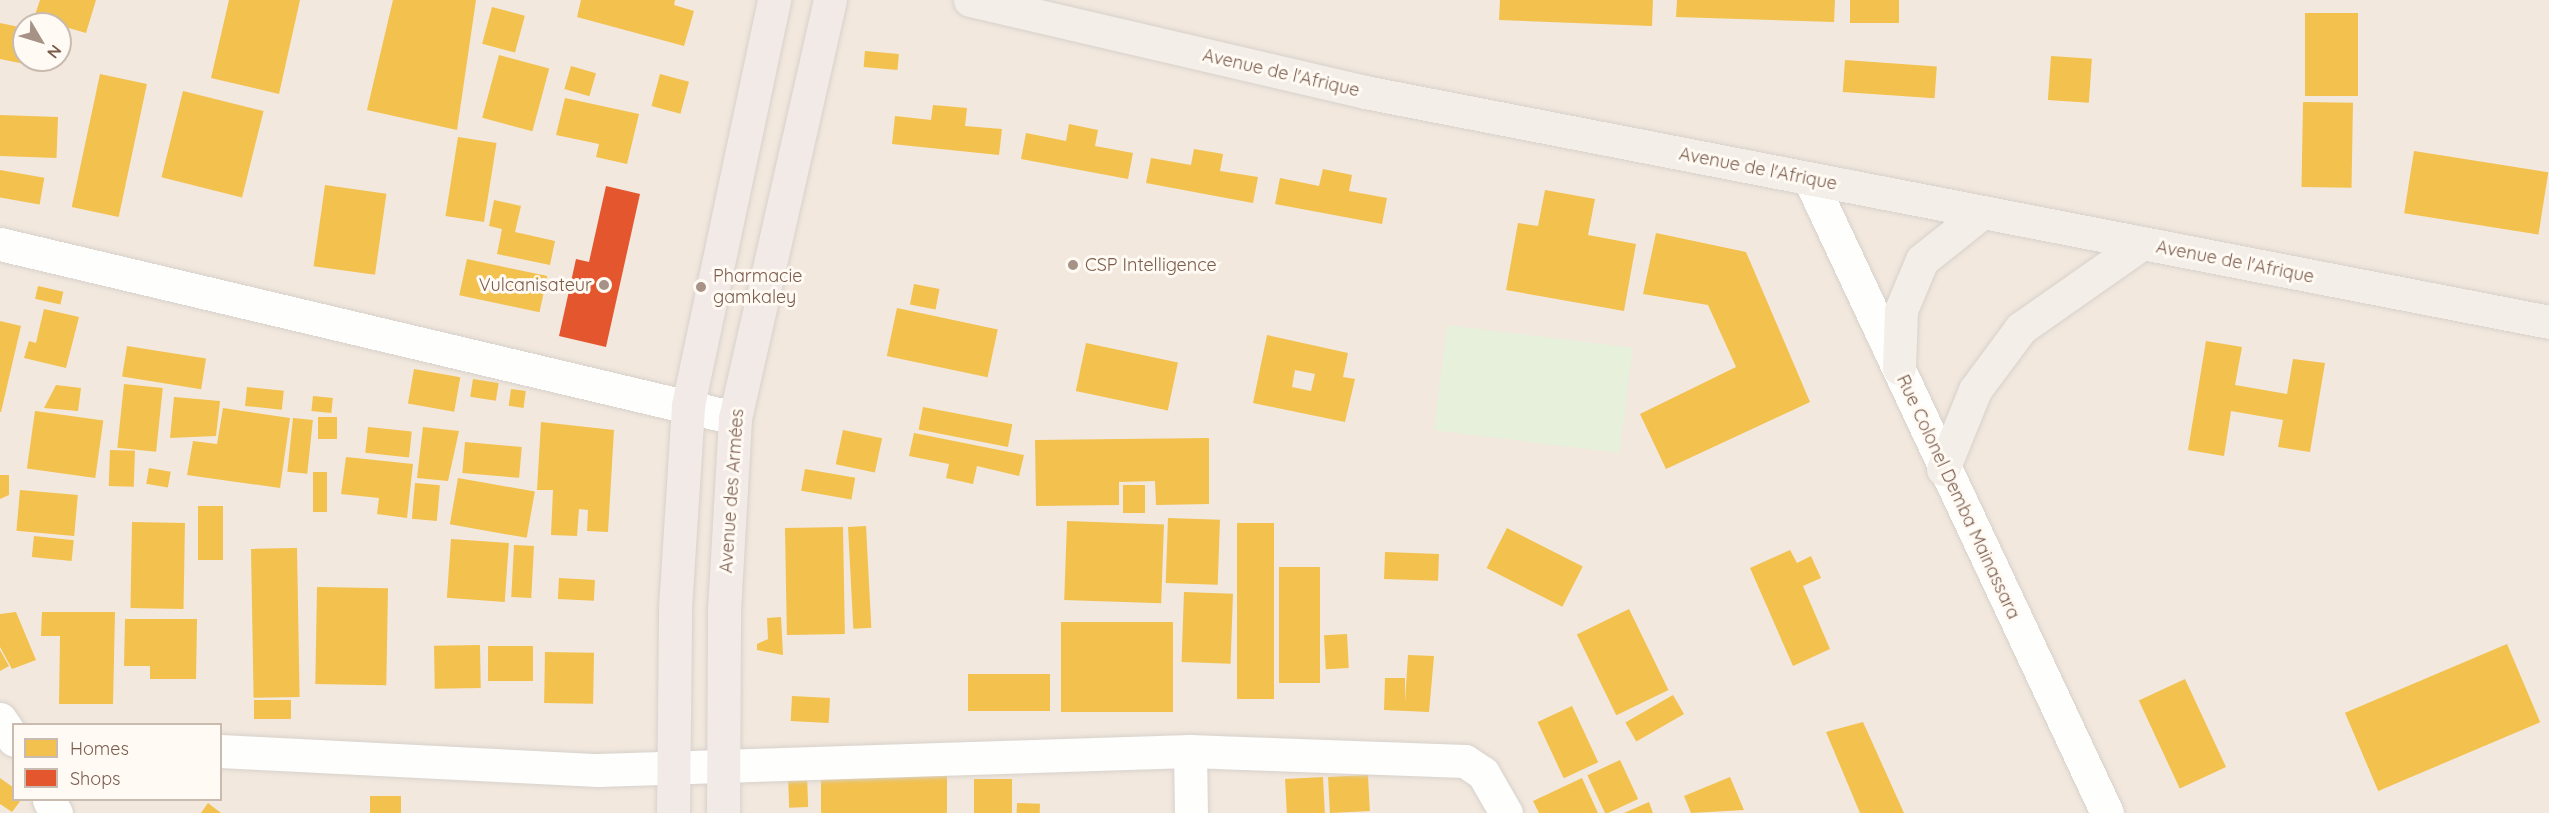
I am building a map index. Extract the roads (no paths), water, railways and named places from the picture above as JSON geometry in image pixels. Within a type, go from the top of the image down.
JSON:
[{"type":"highway","points":[[673,813],[675,608],[688,405],[774,0]]},
{"type":"highway","name":"Avenue des Armées","points":[[723,813],[724,610],[735,418],[830,0]]},
{"type":"main road","name":"Avenue de l'Afrique","points":[[970,0],[1365,92],[2549,322]]},
{"type":"main road","points":[[1899,368],[1901,310],[1922,260],[1981,213]]},
{"type":"main road","points":[[1943,469],[1975,390],[2021,328],[2141,244]]},
{"type":"street","name":"Rue Colonel Demba Mainassara","points":[[1810,180],[1899,368],[1943,469],[2107,813]]},
{"type":"street","points":[[0,244],[688,405],[735,418]]},
{"type":"street","points":[[0,720],[12,737]]},
{"type":"street","points":[[222,751],[673,771],[1190,750],[1465,761],[1483,773],[1506,813]]},
{"type":"street","points":[[1190,750],[1191,813]]},
{"type":"place","name":"CSP Intelligence","points":[[1073,265]]},
{"type":"place","name":"Vulcanisateur","points":[[604,285]]},
{"type":"place","name":"Pharmacie gamkaley","points":[[701,287]]}]
